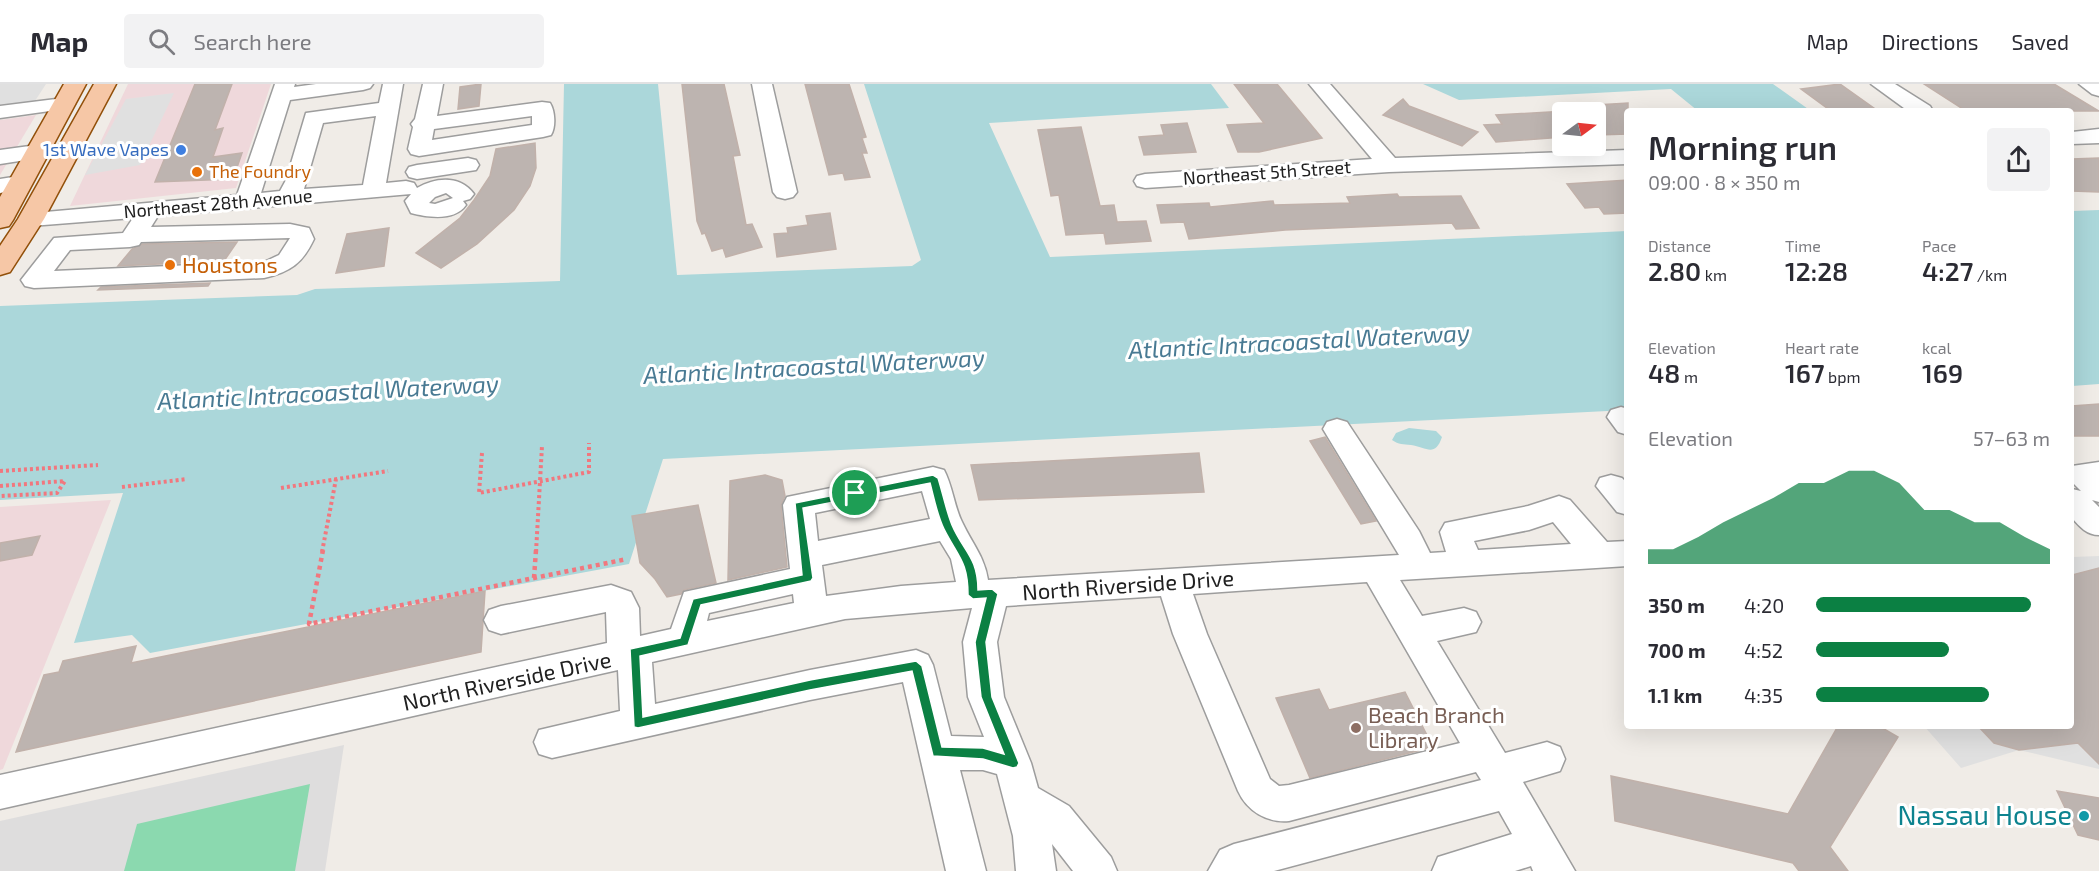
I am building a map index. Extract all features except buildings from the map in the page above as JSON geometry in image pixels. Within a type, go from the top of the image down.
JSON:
[{"type":"main road","points":[[0,266],[31,219],[105,84]]},
{"type":"main road","points":[[0,220],[7,177],[37,152],[70,94]]},
{"type":"main road","points":[[7,177],[31,219]]},
{"type":"street","points":[[247,201],[283,90],[363,84]]},
{"type":"street","points":[[373,190],[393,84]]},
{"type":"street","points":[[433,84],[422,124],[413,186],[417,204],[423,210],[436,211],[458,200]]},
{"type":"street","points":[[762,84],[785,192]]},
{"type":"street","name":"Northeast 5th Street","points":[[1319,84],[1389,165]]},
{"type":"street","points":[[1881,84],[1917,108]]},
{"type":"street","points":[[2089,84],[2099,90]]},
{"type":"street","points":[[0,112],[70,94]]},
{"type":"street","points":[[288,198],[297,180],[314,118],[388,108]]},
{"type":"street","points":[[418,148],[543,130],[542,108],[422,124]]},
{"type":"street","points":[[2074,138],[2099,136]]},
{"type":"street","name":"Northeast 5th Street","points":[[1145,181],[1389,165],[1624,157]]},
{"type":"street","name":"Northeast 28th Avenue","points":[[31,219],[413,186],[468,165]]},
{"type":"street","points":[[134,235],[290,231],[300,233],[302,239],[291,259],[281,267],[264,270],[34,280],[63,243],[130,240],[150,210]]},
{"type":"street","points":[[1337,429],[1408,540],[1420,566]]},
{"type":"street","points":[[2099,473],[2082,474],[2099,491]]},
{"type":"street","points":[[812,613],[798,505],[933,478],[948,527],[965,554],[983,594],[981,642],[986,697],[1013,763],[1032,836],[1036,871]]},
{"type":"street","points":[[2074,503],[2089,525]]},
{"type":"street","points":[[1466,563],[1456,532],[1529,518],[1559,508],[1613,554]]},
{"type":"street","points":[[684,641],[696,602],[806,567],[948,527]]},
{"type":"street","name":"North Riverside Drive","points":[[0,792],[845,605],[983,594],[1613,554]]},
{"type":"street","points":[[1376,569],[1548,858],[1452,871]]},
{"type":"street","points":[[1173,582],[1190,634],[1257,791],[1264,798],[1280,804],[1290,803],[1497,772],[1547,759]]},
{"type":"street","points":[[501,620],[611,598],[619,601],[622,608],[638,723]]},
{"type":"street","points":[[1414,632],[1464,622]]},
{"type":"street","points":[[552,742],[810,685],[916,666],[966,871]]},
{"type":"street","points":[[937,753],[983,753],[1013,763]]},
{"type":"street","points":[[1228,871],[1234,863],[1482,797],[1497,772]]},
{"type":"street","points":[[1022,799],[1056,819],[1097,871]]},
{"type":"path","points":[[483,453],[479,493],[589,472],[589,444]]},
{"type":"path","points":[[534,578],[542,446]]},
{"type":"path","points":[[0,471],[98,465]]},
{"type":"path","points":[[281,488],[388,471]]},
{"type":"path","points":[[122,487],[187,478]]},
{"type":"path","points":[[336,479],[309,624],[627,559]]},
{"type":"path","points":[[0,486],[65,481],[57,493],[0,496]]},
{"type":"shaded area","points":[[0,84],[46,84],[35,101],[0,105]]},
{"type":"shaded area","points":[[128,84],[271,84],[236,188],[70,206]]},
{"type":"shaded area","points":[[174,93],[140,165],[85,175],[126,99]]},
{"type":"shaded area","points":[[36,115],[0,175],[0,120]]},
{"type":"shaded area","points":[[111,500],[3,769],[0,770],[0,507]]},
{"type":"shaded area","points":[[2099,556],[2099,769],[2019,750],[1961,768],[1927,729],[2074,729],[2074,557]]},
{"type":"shaded area","points":[[344,745],[325,871],[0,871],[0,821]]},
{"type":"green space","points":[[310,784],[295,871],[124,871],[137,824]]},
{"type":"water","name":"Atlantic Intracoastal Waterway","points":[[564,84],[658,84],[677,275],[912,266],[921,260],[864,84],[1211,84],[1229,108],[989,123],[1050,257],[1624,231],[1624,410],[663,459],[629,564],[150,653],[132,635],[74,643],[123,493],[0,500],[0,306],[297,295],[315,289],[560,281]]},
{"type":"water","points":[[1423,84],[1773,84],[1807,108],[1694,108],[1671,89],[1459,100]]},
{"type":"water","points":[[2099,210],[2099,384],[2074,386],[2074,211]]},
{"type":"water","points":[[1409,428],[1436,431],[1442,437],[1436,447],[1430,450],[1399,444],[1392,440],[1396,433]]},
{"type":"place","name":"1st Wave Vapes","points":[[181,150]]},
{"type":"place","name":"The Foundry","points":[[197,172]]},
{"type":"place","name":"Houstons","points":[[170,265]]},
{"type":"place","name":"Beach Branch Library","points":[[1356,728]]},
{"type":"place","name":"Nassau House","points":[[2084,816]]},
{"type":"route","points":[[933,478],[948,527],[965,554],[973,574],[973,595],[992,594],[981,642],[986,697],[1013,763],[983,753],[937,753],[916,666],[810,685],[638,723],[634,653],[684,641],[696,602],[808,578],[798,505],[855,493],[933,478]]}]
